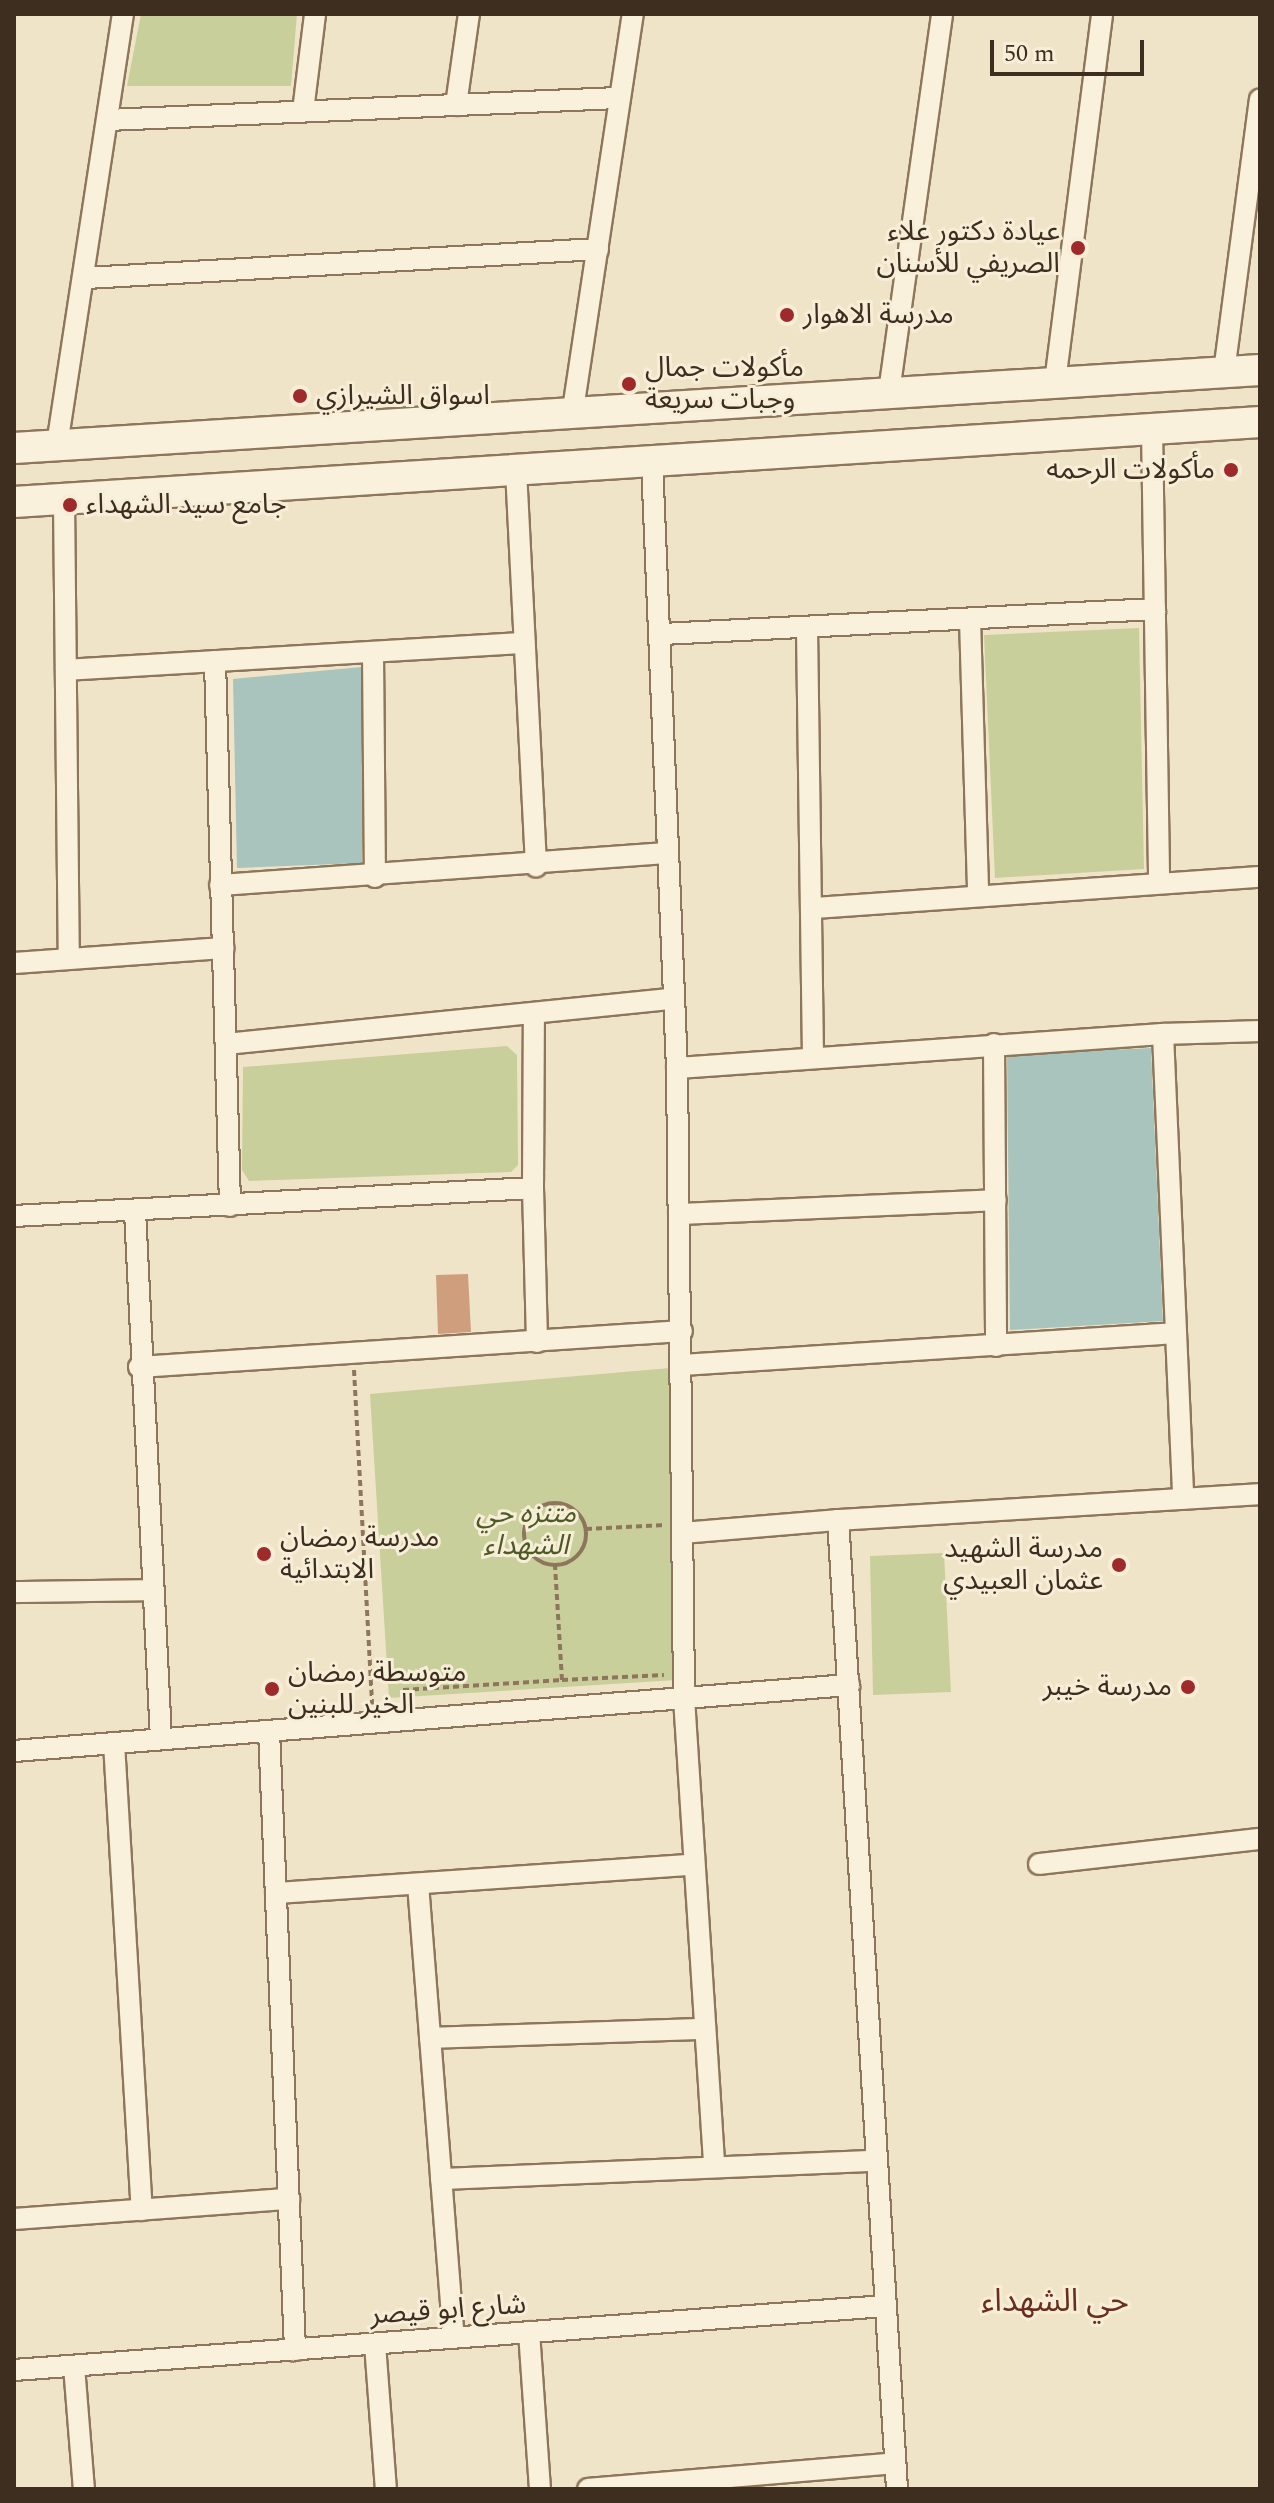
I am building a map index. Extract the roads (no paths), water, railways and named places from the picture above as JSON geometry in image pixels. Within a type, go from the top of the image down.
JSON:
[{"type":"main road","points":[[14,448],[572,416],[889,392],[1260,370]]},
{"type":"main road","points":[[14,502],[1260,422]]},
{"type":"street","points":[[57,445],[86,278],[123,14]]},
{"type":"street","points":[[303,111],[315,14]]},
{"type":"street","points":[[456,105],[469,14]]},
{"type":"street","points":[[572,416],[633,14]]},
{"type":"street","points":[[889,392],[942,14]]},
{"type":"street","points":[[1055,382],[1102,14]]},
{"type":"street","points":[[108,120],[619,98]]},
{"type":"street","points":[[1224,372],[1252,202],[1260,99]]},
{"type":"street","points":[[86,278],[598,249]]},
{"type":"street","points":[[1152,428],[1159,882]]},
{"type":"street","points":[[652,462],[662,634],[672,999],[677,1068],[684,1698],[692,1865],[714,2167]]},
{"type":"street","points":[[516,470],[536,866]]},
{"type":"street","points":[[64,499],[69,959]]},
{"type":"street","points":[[662,634],[1155,609]]},
{"type":"street","points":[[970,619],[978,893]]},
{"type":"street","points":[[807,628],[814,908],[813,1055]]},
{"type":"street","points":[[66,670],[524,643]]},
{"type":"street","points":[[373,653],[375,877]]},
{"type":"street","points":[[215,661],[230,1206]]},
{"type":"street","points":[[220,885],[536,866],[667,853]]},
{"type":"street","points":[[814,908],[978,893],[1260,877]]},
{"type":"street","points":[[14,963],[223,948]]},
{"type":"street","points":[[226,1044],[534,1018],[672,999]]},
{"type":"street","points":[[534,1018],[533,1188],[537,1342]]},
{"type":"street","points":[[677,1068],[813,1055],[1260,1031]]},
{"type":"street","points":[[1163,1034],[1183,1499]]},
{"type":"street","points":[[994,1044],[996,1346]]},
{"type":"street","points":[[14,1216],[533,1188]]},
{"type":"street","points":[[679,1214],[996,1200]]},
{"type":"street","points":[[135,1211],[139,1367],[161,1739]]},
{"type":"street","points":[[139,1367],[353,1356],[682,1331]]},
{"type":"street","points":[[682,1365],[1175,1333]]},
{"type":"street","points":[[683,1528],[1260,1494]]},
{"type":"street","points":[[838,1520],[897,2489]]},
{"type":"street","points":[[14,1592],[151,1590]]},
{"type":"street","points":[[14,1751],[849,1685]]},
{"type":"street","points":[[269,1731],[295,2350]]},
{"type":"street","points":[[114,1743],[142,2210]]},
{"type":"street","points":[[1039,1864],[1260,1839]]},
{"type":"street","points":[[276,1893],[692,1865]]},
{"type":"street","points":[[418,1884],[454,2338]]},
{"type":"street","points":[[430,2038],[704,2029]]},
{"type":"street","points":[[441,2179],[877,2161]]},
{"type":"street","points":[[14,2219],[289,2199]]},
{"type":"street","name":"شارع ابو قيصر","points":[[14,2370],[886,2306]]},
{"type":"street","points":[[529,2332],[540,2489]]},
{"type":"street","points":[[375,2344],[386,2489]]},
{"type":"street","points":[[74,2366],[84,2489]]},
{"type":"street","points":[[588,2489],[721,2484],[895,2463]]},
{"type":"water","points":[[362,667],[362,863],[237,868],[233,679]]},
{"type":"water","points":[[1151,1048],[1163,1321],[1010,1330],[1007,1055]]},
{"type":"place","name":"عيادة دكتور علاء الصريفي للأسنان","points":[[1078,248]]},
{"type":"place","name":"مدرسة الاهوار","points":[[787,315]]},
{"type":"place","name":"مأكولات جمال وجبات سريعة","points":[[629,384]]},
{"type":"place","name":"اسواق الشيرازي","points":[[300,396]]},
{"type":"place","name":"مأكولات الرحمه","points":[[1231,470]]},
{"type":"place","name":"جامع سيد الشهداء","points":[[70,505]]},
{"type":"place","name":"مدرسة رمضان الابتدائية","points":[[264,1554]]},
{"type":"place","name":"مدرسة الشهيد عثمان العبيدي","points":[[1119,1565]]},
{"type":"place","name":"مدرسة خيبر","points":[[1188,1687]]},
{"type":"place","name":"متوسطة رمضان الخير للبنين","points":[[272,1689]]},
{"type":"district","name":"حي الشهداء","points":[[1055,2302]]},
{"type":"park label","name":"متنزه حي الشهداء","points":[[526,1530]]}]
